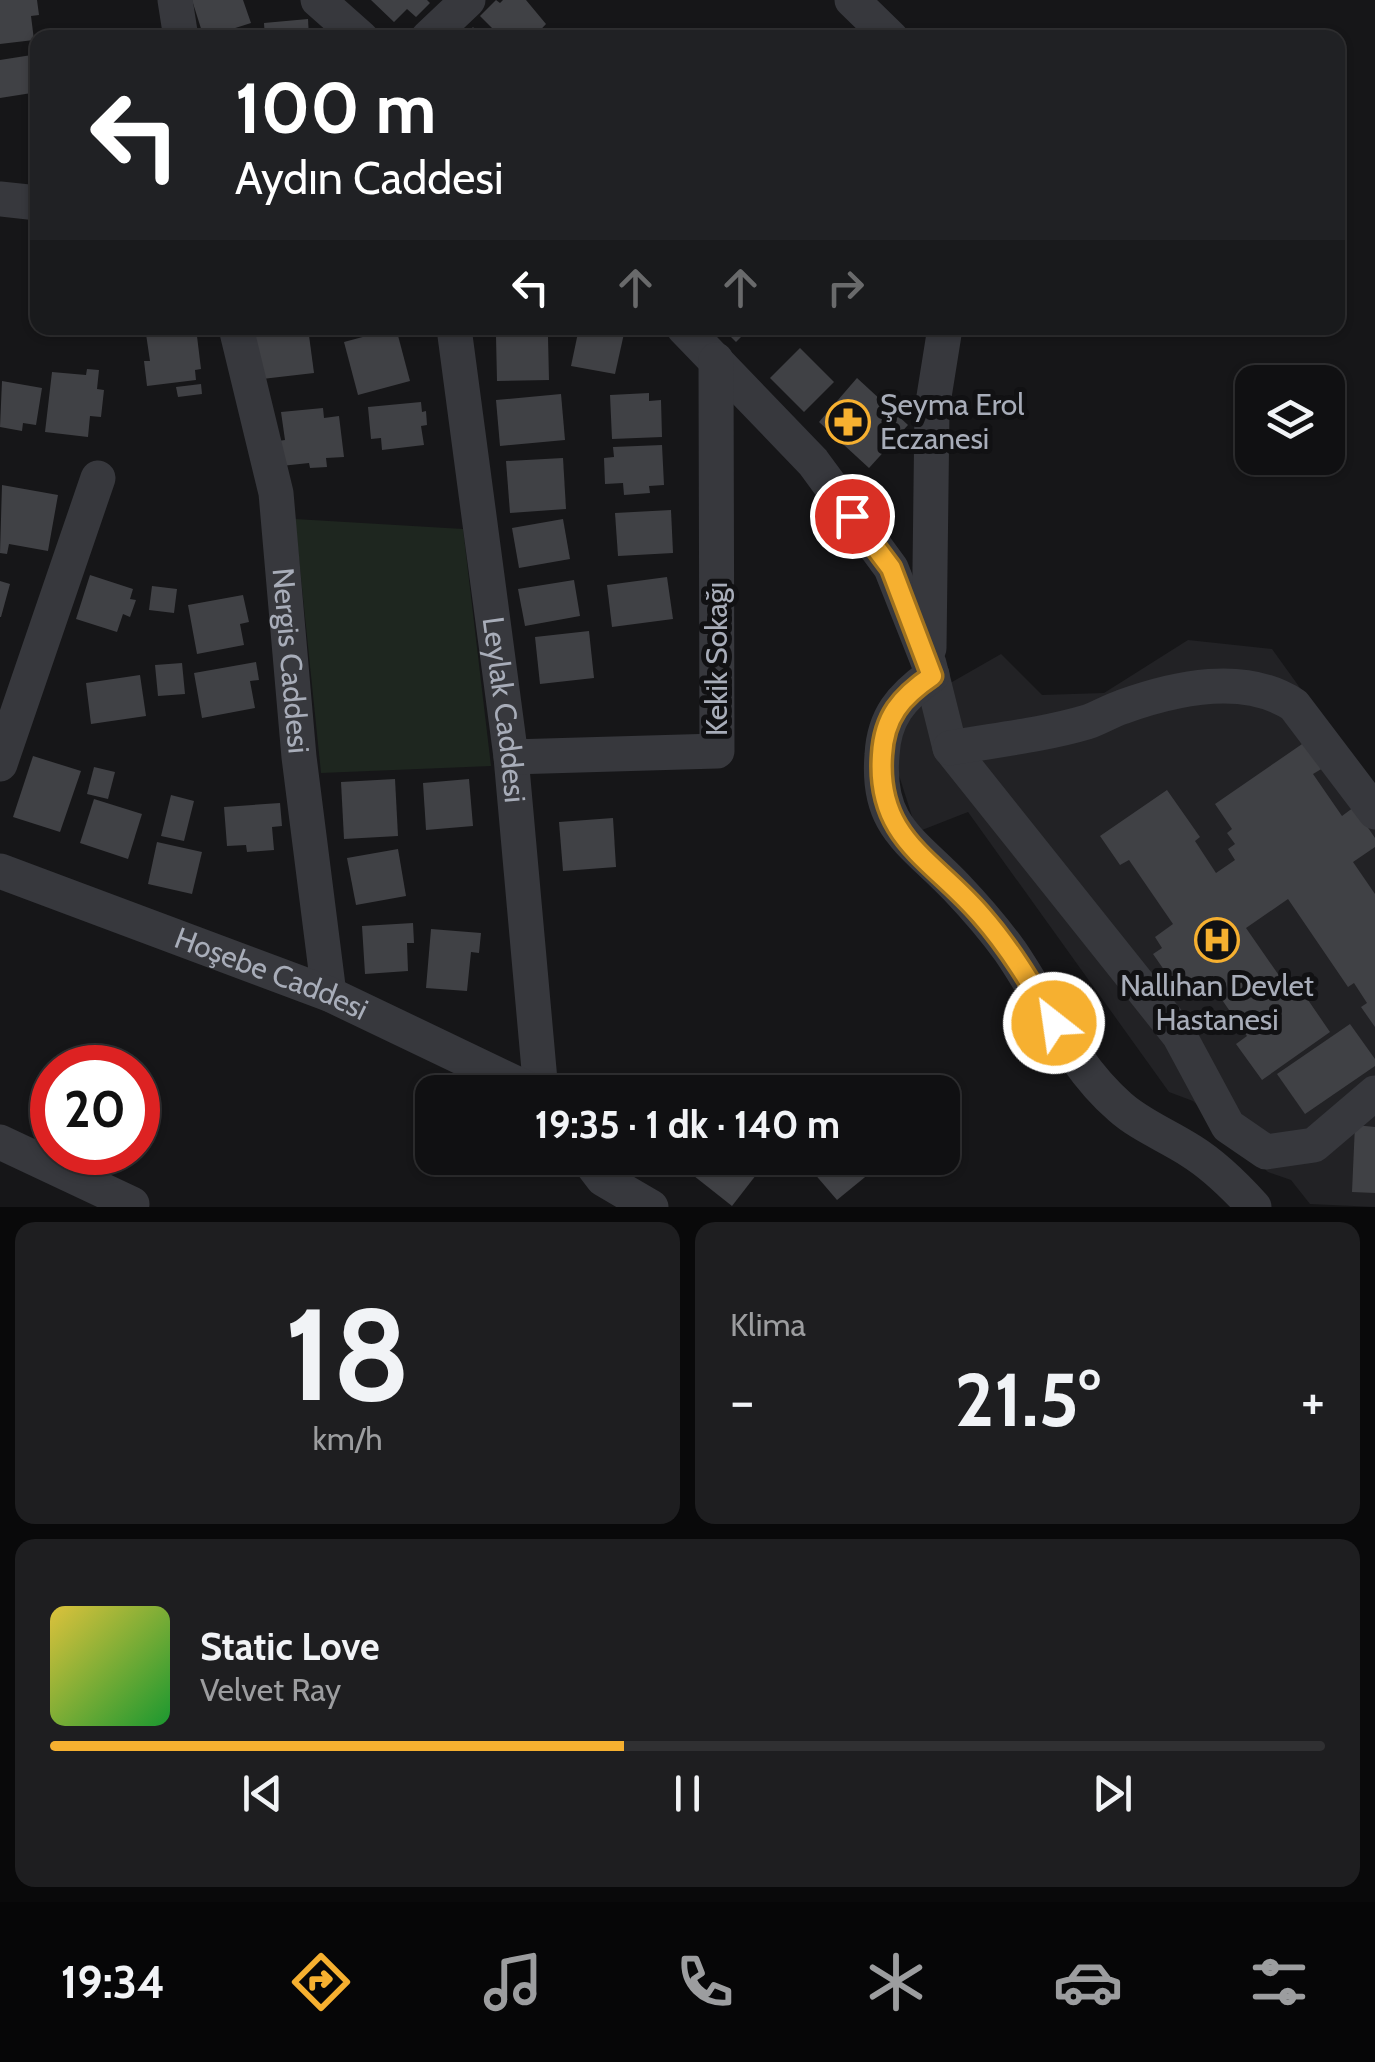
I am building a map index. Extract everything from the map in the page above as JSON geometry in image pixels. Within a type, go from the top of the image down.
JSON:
[{"type":"street","points":[[175,0],[180,30]]},
{"type":"street","points":[[318,0],[352,30]]},
{"type":"street","points":[[436,30],[468,0]]},
{"type":"street","points":[[852,0],[883,30]]},
{"type":"street","points":[[0,199],[30,202]]},
{"type":"street","name":"Nergis Caddesi","points":[[238,335],[276,493],[299,757],[329,994]]},
{"type":"street","name":"Leylak Caddesi","points":[[455,335],[511,757],[537,1075]]},
{"type":"street","points":[[691,335],[813,462],[891,568],[930,669],[950,748],[1179,1035],[1228,1126],[1266,1152],[1314,1144],[1375,1093]]},
{"type":"street","points":[[944,335],[932,408],[930,669],[908,692],[887,724],[880,773],[890,818],[908,844],[984,919],[1010,952],[1077,1058],[1120,1108],[1195,1154],[1254,1207]]},
{"type":"street","name":"Kekik Sokağı","points":[[511,757],[717,752],[716,360]]},
{"type":"street","points":[[0,764],[98,478]]},
{"type":"street","points":[[950,748],[1088,721],[1173,692],[1252,687],[1294,704],[1375,812]]},
{"type":"street","name":"Hoşebe Caddesi","points":[[0,871],[329,994],[502,1075]]},
{"type":"street","points":[[0,1142],[132,1204]]},
{"type":"street","points":[[599,1175],[651,1207]]},
{"type":"shaded area","points":[[295,519],[463,529],[491,766],[321,773]]},
{"type":"shaded area","name":"Nallıhan Devlet Hastanesi","points":[[1188,640],[1272,649],[1375,792],[1375,1207],[1310,1204],[1291,1180],[1268,1172],[1193,1101],[1169,1092],[968,812],[917,832],[884,728],[924,698],[1001,654],[1042,695],[1104,693]]},
{"type":"building","points":[[0,0],[37,0],[39,15],[31,16],[30,40],[0,44]]},
{"type":"building","points":[[192,0],[243,0],[251,23],[229,30],[201,30]]},
{"type":"building","points":[[371,0],[430,3],[416,17],[407,9],[394,22]]},
{"type":"building","points":[[496,0],[526,0],[546,24],[540,30],[494,30],[480,16]]},
{"type":"building","points":[[308,19],[309,30],[264,30],[264,23]]},
{"type":"building","points":[[30,55],[30,93],[0,98],[0,60]]},
{"type":"building","points":[[146,335],[197,335],[201,369],[195,370],[196,380],[147,386],[144,361],[150,361]]},
{"type":"building","points":[[247,335],[309,335],[314,373],[262,379]]},
{"type":"building","points":[[370,335],[398,335],[410,381],[358,395],[344,342]]},
{"type":"building","points":[[578,335],[624,335],[615,374],[571,366]]},
{"type":"building","points":[[496,336],[548,337],[549,380],[497,381]]},
{"type":"building","points":[[800,348],[834,382],[804,412],[770,378]]},
{"type":"building","points":[[87,369],[99,370],[97,389],[104,390],[101,417],[90,416],[88,437],[45,432],[52,372],[86,375]]},
{"type":"building","points":[[857,378],[908,425],[869,468],[819,422]]},
{"type":"building","points":[[2,381],[42,388],[36,425],[23,423],[22,431],[0,427]]},
{"type":"building","points":[[201,384],[202,394],[178,397],[176,387]]},
{"type":"building","points":[[649,393],[649,401],[661,400],[662,437],[612,439],[610,395]]},
{"type":"building","points":[[561,394],[565,440],[500,446],[496,400]]},
{"type":"building","points":[[421,402],[427,425],[421,426],[424,445],[382,450],[381,438],[371,439],[368,407]]},
{"type":"building","points":[[323,408],[324,418],[339,416],[344,457],[326,458],[327,467],[310,468],[309,463],[281,466],[278,441],[285,440],[281,412]]},
{"type":"building","points":[[662,445],[664,485],[649,486],[650,493],[624,495],[623,483],[605,484],[604,458],[614,457],[613,447]]},
{"type":"building","points":[[563,458],[566,509],[510,513],[506,461]]},
{"type":"building","points":[[2,485],[58,495],[48,551],[9,544],[7,554],[0,553]]},
{"type":"building","points":[[671,510],[673,553],[618,556],[615,513]]},
{"type":"building","points":[[563,519],[570,559],[519,568],[512,528]]},
{"type":"building","points":[[90,575],[133,589],[130,599],[136,600],[130,617],[123,614],[117,632],[76,619]]},
{"type":"building","points":[[667,577],[673,619],[612,627],[607,585]]},
{"type":"building","points":[[574,580],[580,616],[525,626],[518,589]]},
{"type":"building","points":[[0,581],[10,584],[1,617],[0,617]]},
{"type":"building","points":[[152,586],[177,589],[174,613],[149,610]]},
{"type":"building","points":[[243,595],[249,622],[240,624],[244,645],[197,654],[188,605]]},
{"type":"building","points":[[589,631],[594,678],[540,684],[535,637]]},
{"type":"building","points":[[256,662],[259,680],[250,681],[255,708],[202,718],[194,673]]},
{"type":"building","points":[[182,663],[185,694],[158,696],[155,665]]},
{"type":"building","points":[[140,675],[146,716],[91,724],[86,683]]},
{"type":"building","name":"Nallıhan Devlet Hastanesi","points":[[1305,742],[1323,768],[1313,774],[1342,816],[1354,807],[1375,838],[1375,847],[1353,862],[1375,894],[1375,1027],[1361,1007],[1367,1003],[1354,983],[1348,987],[1288,899],[1246,928],[1287,987],[1295,981],[1330,1032],[1262,1080],[1236,1044],[1247,1036],[1209,981],[1190,994],[1184,985],[1178,990],[1153,954],[1162,948],[1155,937],[1173,924],[1129,860],[1120,865],[1100,836],[1167,790],[1200,837],[1195,841],[1216,873],[1235,860],[1228,849],[1235,844],[1227,833],[1232,829],[1215,804]]},
{"type":"building","points":[[33,756],[81,771],[60,832],[13,817]]},
{"type":"building","points":[[94,767],[115,772],[108,799],[87,794]]},
{"type":"building","points":[[395,779],[398,836],[344,839],[341,782]]},
{"type":"building","points":[[469,779],[473,826],[426,830],[423,783]]},
{"type":"building","points":[[171,795],[194,801],[184,841],[161,836]]},
{"type":"building","points":[[94,799],[142,814],[128,859],[80,843]]},
{"type":"building","points":[[280,803],[282,826],[272,827],[274,850],[247,852],[246,845],[227,846],[224,807]]},
{"type":"building","points":[[613,818],[616,867],[563,871],[559,822]]},
{"type":"building","points":[[157,842],[202,852],[192,894],[148,884]]},
{"type":"building","points":[[398,849],[406,896],[356,905],[347,858]]},
{"type":"building","points":[[413,923],[414,943],[407,943],[408,971],[365,974],[362,926]]},
{"type":"building","points":[[431,929],[481,933],[479,953],[471,952],[467,991],[426,988]]},
{"type":"building","points":[[1350,1024],[1375,1059],[1375,1066],[1305,1114],[1277,1074]]},
{"type":"building","points":[[1355,1125],[1375,1127],[1375,1193],[1352,1192]]},
{"type":"building","points":[[693,1175],[756,1175],[732,1206]]},
{"type":"building","points":[[816,1175],[868,1175],[837,1200]]},
{"type":"place","name":"Şeyma Erol Eczanesi","points":[[848,422]]},
{"type":"place","name":"Nallıhan Devlet Hastanesi","points":[[1217,940]]},
{"type":"route","points":[[852,516],[891,568],[932,676],[908,692],[887,724],[880,773],[884,804],[908,844],[956,888],[1010,952],[1054,1023]]}]
